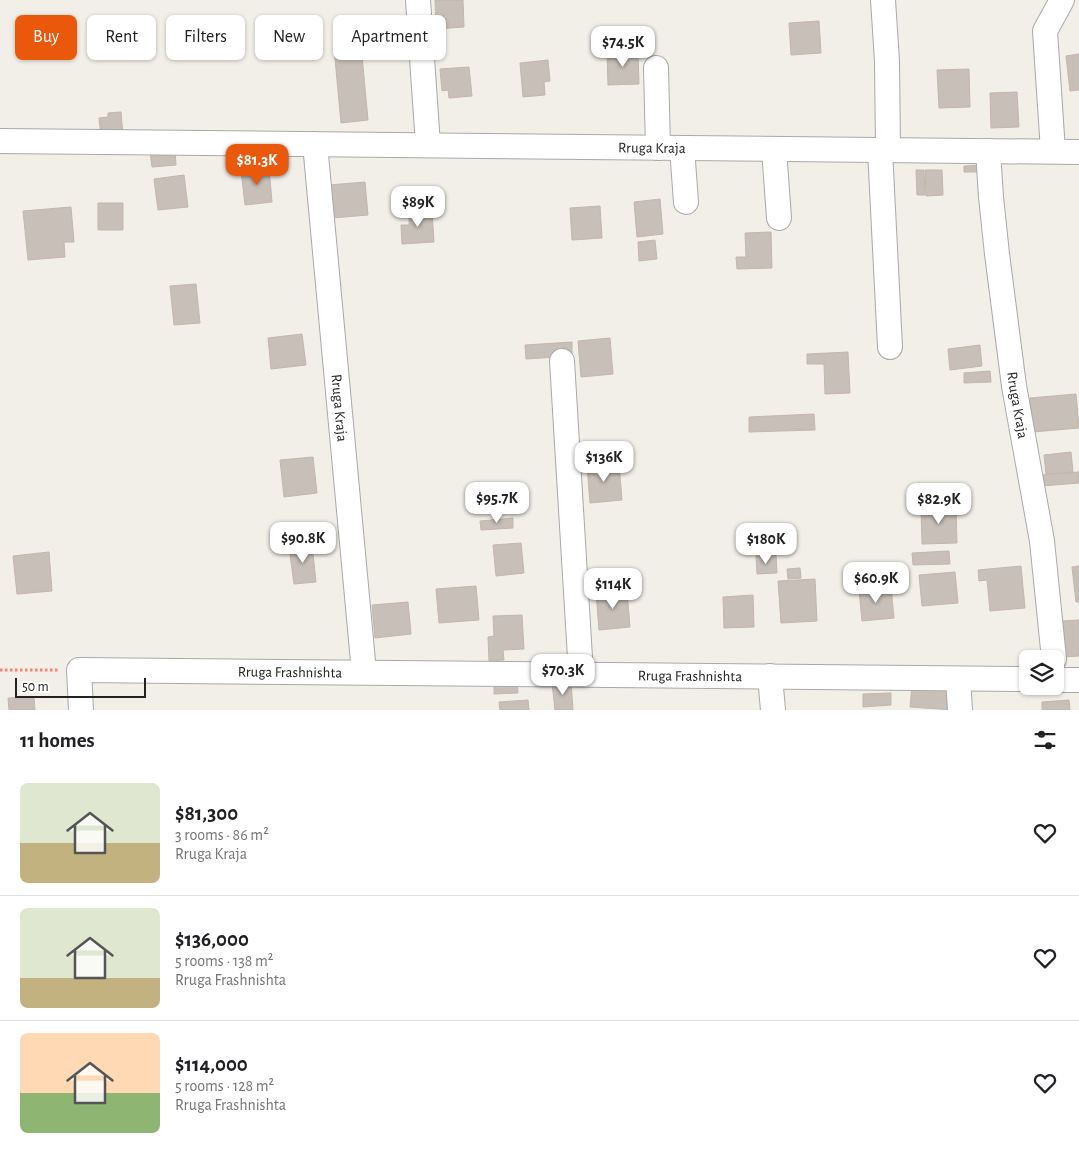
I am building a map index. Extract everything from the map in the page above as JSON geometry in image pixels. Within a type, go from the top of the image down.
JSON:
[{"type":"street","points":[[418,0],[428,146]]},
{"type":"street","points":[[884,0],[887,61],[884,150],[890,348]]},
{"type":"street","points":[[1053,151],[1045,31],[1062,0]]},
{"type":"street","points":[[656,68],[658,148]]},
{"type":"street","name":"Rruga Kraja","points":[[0,141],[1079,152]]},
{"type":"street","name":"Rruga Kraja","points":[[315,144],[364,672]]},
{"type":"street","points":[[682,148],[686,202]]},
{"type":"street","points":[[774,149],[779,218]]},
{"type":"street","name":"Rruga Kraja","points":[[988,151],[991,197],[1014,386],[1042,541],[1057,650]]},
{"type":"street","points":[[562,361],[581,674]]},
{"type":"street","points":[[78,670],[81,710]]},
{"type":"street","name":"Rruga Frashnishta","points":[[78,670],[1019,679]]},
{"type":"street","points":[[770,676],[773,710]]},
{"type":"street","points":[[958,678],[960,710]]},
{"type":"path","points":[[0,670],[78,670]]},
{"type":"building","points":[[435,0],[463,0],[464,27],[446,28],[446,15],[436,15]]},
{"type":"building","points":[[819,21],[821,53],[791,55],[789,23]]},
{"type":"building","points":[[638,52],[639,84],[608,85],[607,53]]},
{"type":"building","points":[[1079,54],[1079,90],[1070,91],[1066,56]]},
{"type":"building","points":[[335,60],[362,60],[368,120],[341,123]]},
{"type":"building","points":[[548,60],[550,81],[544,82],[545,95],[523,97],[520,63]]},
{"type":"building","points":[[469,67],[472,96],[449,98],[448,90],[442,91],[440,69]]},
{"type":"building","points":[[969,69],[970,107],[939,108],[937,70]]},
{"type":"building","points":[[1017,92],[1019,127],[991,128],[990,93]]},
{"type":"building","points":[[121,112],[123,135],[101,137],[99,118],[108,117],[108,113]]},
{"type":"building","points":[[175,150],[176,165],[152,167],[150,152]]},
{"type":"building","points":[[985,165],[985,172],[964,172],[964,166]]},
{"type":"building","points":[[269,167],[272,202],[245,205],[241,170]]},
{"type":"building","points":[[916,170],[924,170],[925,195],[917,195]]},
{"type":"building","points":[[925,170],[942,170],[943,195],[926,196]]},
{"type":"building","points":[[184,175],[188,207],[158,210],[154,179]]},
{"type":"building","points":[[365,182],[368,215],[332,218],[329,185]]},
{"type":"building","points":[[660,199],[663,234],[637,237],[634,202]]},
{"type":"building","points":[[98,203],[123,203],[123,230],[98,230]]},
{"type":"building","points":[[600,206],[602,238],[572,240],[570,208]]},
{"type":"building","points":[[71,207],[74,242],[64,242],[65,257],[28,260],[23,211]]},
{"type":"building","points":[[432,211],[434,242],[402,244],[401,225],[409,225],[409,212]]},
{"type":"building","points":[[771,232],[772,268],[737,269],[736,257],[746,257],[745,233]]},
{"type":"building","points":[[655,240],[657,259],[639,261],[638,242]]},
{"type":"building","points":[[196,284],[200,323],[174,325],[170,286]]},
{"type":"building","points":[[302,334],[306,365],[271,369],[268,338]]},
{"type":"building","points":[[610,338],[613,374],[581,377],[578,341]]},
{"type":"building","points":[[572,342],[572,356],[526,359],[525,345]]},
{"type":"building","points":[[980,345],[982,366],[950,370],[948,349]]},
{"type":"building","points":[[848,352],[850,393],[825,394],[824,364],[807,364],[807,354]]},
{"type":"building","points":[[990,371],[991,382],[964,383],[964,373]]},
{"type":"building","points":[[1076,394],[1079,428],[1033,432],[1030,398]]},
{"type":"building","points":[[814,414],[815,430],[749,432],[749,417]]},
{"type":"building","points":[[1071,452],[1073,472],[1046,474],[1044,455]]},
{"type":"building","points":[[313,457],[317,493],[284,497],[280,460]]},
{"type":"building","points":[[619,463],[622,500],[590,503],[587,466]]},
{"type":"building","points":[[1079,472],[1079,483],[1042,486],[1041,475]]},
{"type":"building","points":[[956,507],[957,543],[922,544],[921,508]]},
{"type":"building","points":[[513,518],[513,528],[481,530],[480,521]]},
{"type":"building","points":[[521,543],[524,573],[496,576],[493,545]]},
{"type":"building","points":[[312,544],[316,582],[294,584],[289,547]]},
{"type":"building","points":[[949,551],[950,564],[913,565],[912,553]]},
{"type":"building","points":[[49,552],[52,591],[17,594],[13,556]]},
{"type":"building","points":[[776,555],[777,573],[757,574],[756,556]]},
{"type":"building","points":[[1021,566],[1025,608],[990,611],[987,580],[979,581],[978,570]]},
{"type":"building","points":[[1079,566],[1079,602],[1076,602],[1072,567]]},
{"type":"building","points":[[800,568],[801,578],[788,579],[787,569]]},
{"type":"building","points":[[955,572],[958,603],[922,606],[919,575]]},
{"type":"building","points":[[815,579],[817,621],[781,623],[778,581]]},
{"type":"building","points":[[476,586],[479,620],[439,623],[436,589]]},
{"type":"building","points":[[891,587],[894,618],[862,621],[859,590]]},
{"type":"building","points":[[627,591],[630,627],[599,630],[596,593]]},
{"type":"building","points":[[753,595],[754,627],[724,628],[723,597]]},
{"type":"building","points":[[408,602],[411,634],[375,638],[372,605]]},
{"type":"building","points":[[522,615],[524,649],[503,650],[504,660],[489,661],[488,637],[494,636],[493,616]]},
{"type":"building","points":[[1079,620],[1079,656],[1065,657],[1062,621]]},
{"type":"building","points":[[517,681],[518,693],[494,694],[494,682]]},
{"type":"building","points":[[571,682],[573,710],[555,710],[552,683]]},
{"type":"building","points":[[912,685],[956,689],[954,710],[910,707]]},
{"type":"building","points":[[891,693],[891,705],[863,707],[863,694]]},
{"type":"building","points":[[34,697],[35,710],[9,710],[8,698]]},
{"type":"building","points":[[528,700],[529,710],[500,710],[499,702]]},
{"type":"building","points":[[1069,700],[1070,710],[1042,710],[1042,702]]}]
